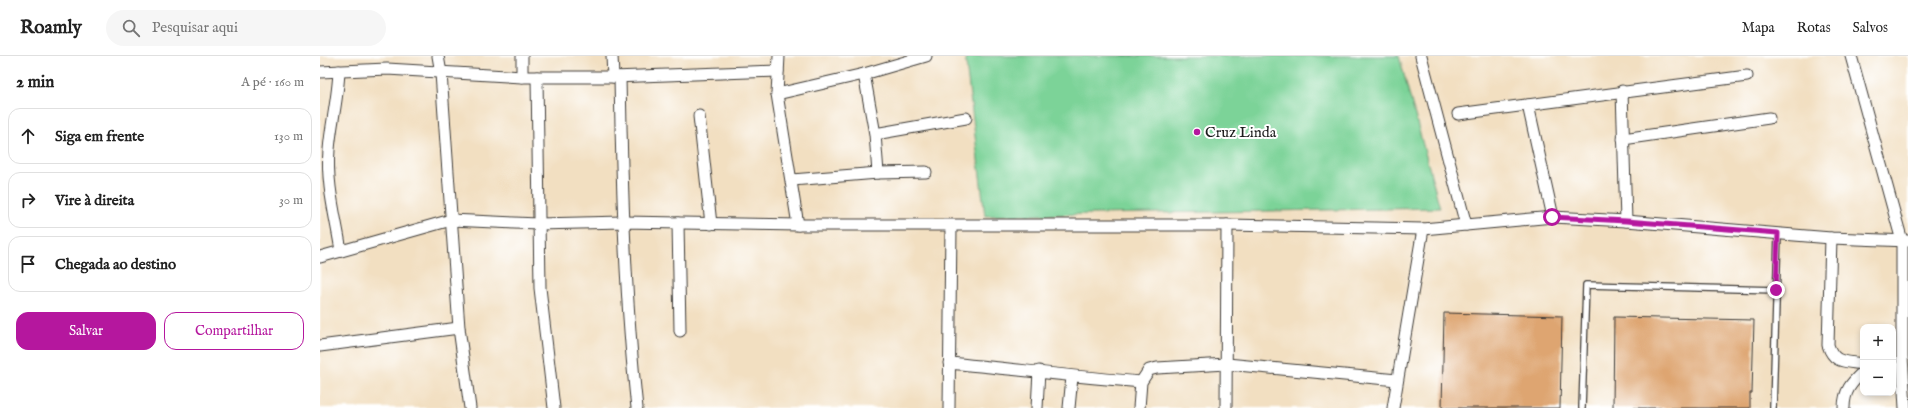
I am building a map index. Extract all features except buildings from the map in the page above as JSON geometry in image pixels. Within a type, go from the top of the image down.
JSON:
[{"type":"street","points":[[438,56],[441,73],[459,328],[470,408]]},
{"type":"street","points":[[522,56],[522,77]]},
{"type":"street","points":[[612,56],[616,77],[629,330],[637,408]]},
{"type":"street","points":[[779,56],[777,94],[798,225]]},
{"type":"street","points":[[777,94],[864,74],[894,60],[926,56]]},
{"type":"street","points":[[1421,56],[1466,224]]},
{"type":"street","points":[[1851,56],[1905,241],[1898,357],[1905,408]]},
{"type":"street","points":[[320,72],[387,69],[522,77],[616,77],[778,71]]},
{"type":"street","points":[[340,71],[339,93],[329,150],[329,177],[341,251]]},
{"type":"street","points":[[864,74],[875,134],[878,173]]},
{"type":"street","points":[[1458,114],[1622,91],[1747,76]]},
{"type":"street","points":[[537,77],[540,288],[554,408]]},
{"type":"street","points":[[1622,91],[1626,221]]},
{"type":"street","points":[[1528,105],[1552,217]]},
{"type":"street","points":[[699,116],[710,224]]},
{"type":"street","points":[[875,134],[966,118]]},
{"type":"street","points":[[1623,139],[1769,118]]},
{"type":"street","points":[[792,180],[878,173],[926,172]]},
{"type":"street","points":[[320,257],[451,220],[538,224],[623,222],[951,226],[1227,225],[1424,229],[1552,217],[1626,221],[1831,238],[1905,241]]},
{"type":"street","points":[[678,223],[680,331]]},
{"type":"street","points":[[1226,408],[1227,225]]},
{"type":"street","points":[[949,408],[951,226]]},
{"type":"street","points":[[1393,408],[1424,229]]},
{"type":"street","points":[[1831,238],[1828,345],[1831,355],[1837,359],[1860,363]]},
{"type":"street","points":[[320,346],[331,343],[459,328]]},
{"type":"street","points":[[949,363],[1039,371],[1072,377],[1141,382]]},
{"type":"street","points":[[1139,408],[1141,382],[1149,370],[1157,368],[1226,364],[1397,380]]},
{"type":"street","points":[[1037,408],[1039,371]]},
{"type":"street","points":[[1844,408],[1844,394],[1851,382],[1860,374]]},
{"type":"street","points":[[1069,408],[1072,377]]},
{"type":"lane","points":[[1773,408],[1778,233]]},
{"type":"lane","points":[[1582,408],[1586,285],[1776,290]]},
{"type":"green space","name":"Cruz Linda","points":[[965,56],[1399,56],[1440,208],[985,216]]},
{"type":"place","name":"Cruz Linda","points":[[1197,132]]},
{"type":"route","points":[[1552,217],[1626,221],[1778,233],[1776,290]]}]
